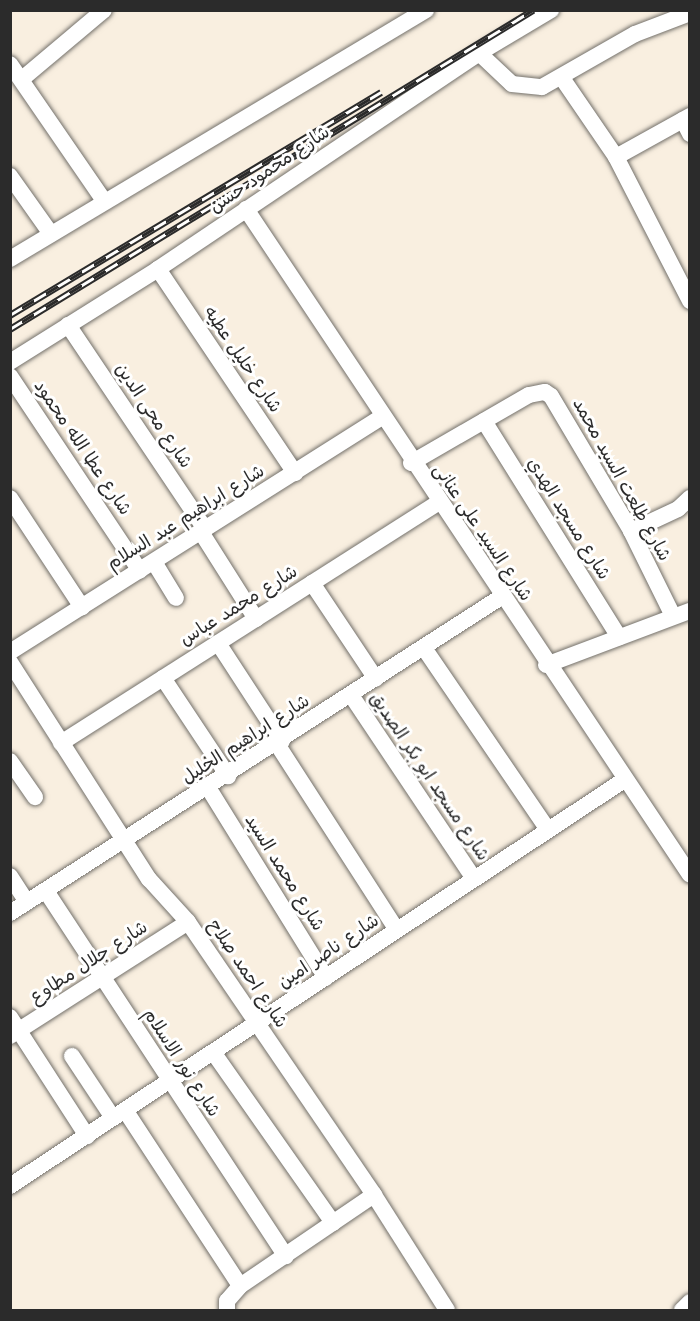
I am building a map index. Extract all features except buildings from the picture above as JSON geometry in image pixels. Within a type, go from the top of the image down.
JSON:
[{"type":"street","points":[[22,80],[104,10]]},
{"type":"street","points":[[10,259],[426,10]]},
{"type":"street","name":"شارع محمود حسن","points":[[10,362],[158,269],[479,53],[551,10]]},
{"type":"street","points":[[479,53],[512,84],[522,87],[542,87],[562,78],[635,34],[690,13]]},
{"type":"street","points":[[10,64],[104,201]]},
{"type":"street","points":[[562,78],[616,157],[690,301]]},
{"type":"street","points":[[616,157],[687,123]]},
{"type":"street","points":[[10,176],[51,234]]},
{"type":"street","name":"شارع السيد على عنانى","points":[[246,209],[411,463],[690,875]]},
{"type":"street","name":"شارع خليل عطيه","points":[[158,269],[295,473]]},
{"type":"street","name":"شارع محى الدين","points":[[68,326],[203,531],[256,619]]},
{"type":"street","name":"شارع عطا الله محمود","points":[[10,376],[147,566],[176,598]]},
{"type":"street","name":"شارع طلعت السيد محمد","points":[[484,421],[537,392],[551,396],[631,531],[673,616]]},
{"type":"street","name":"شارع ابراهيم عبد السلام","points":[[10,652],[382,417]]},
{"type":"street","points":[[411,463],[484,421]]},
{"type":"street","name":"شارع مسجد الهدي","points":[[484,421],[619,637]]},
{"type":"street","points":[[10,498],[82,607]]},
{"type":"street","name":"شارع محمد عباس","points":[[61,742],[438,503]]},
{"type":"street","points":[[631,531],[688,504]]},
{"type":"street","points":[[312,583],[376,679]]},
{"type":"street","name":"شارع ابراهيم الخليل","points":[[10,913],[228,777],[501,597]]},
{"type":"street","points":[[546,665],[690,610]]},
{"type":"street","points":[[218,643],[397,930]]},
{"type":"street","points":[[424,648],[548,830]]},
{"type":"street","name":"شارع احمد صلاح","points":[[10,662],[149,879],[188,922],[374,1195],[447,1311]]},
{"type":"street","points":[[163,678],[228,777]]},
{"type":"street","name":"شارع مسجد ابو بكر الصديق","points":[[351,695],[474,879]]},
{"type":"street","points":[[10,761],[35,797]]},
{"type":"street","name":"شارع ناصر امين","points":[[13,1180],[87,1136],[624,780]]},
{"type":"street","name":"شارع محمد السيد","points":[[209,789],[326,978]]},
{"type":"street","points":[[10,876],[27,902]]},
{"type":"street","name":"شارع نور الاسلام","points":[[46,891],[286,1256]]},
{"type":"street","name":"شارع جلال مطاوع","points":[[13,1028],[102,977],[188,922]]},
{"type":"street","points":[[13,1028],[87,1136]]},
{"type":"street","points":[[213,1052],[333,1223]]},
{"type":"street","points":[[72,1056],[119,1114],[240,1286]]},
{"type":"street","points":[[227,1311],[226,1301],[240,1286],[374,1195]]},
{"type":"street","points":[[682,1311],[690,1302]]},
{"type":"railway","points":[[10,329],[533,10]]},
{"type":"railway","points":[[10,315],[381,92]]}]
